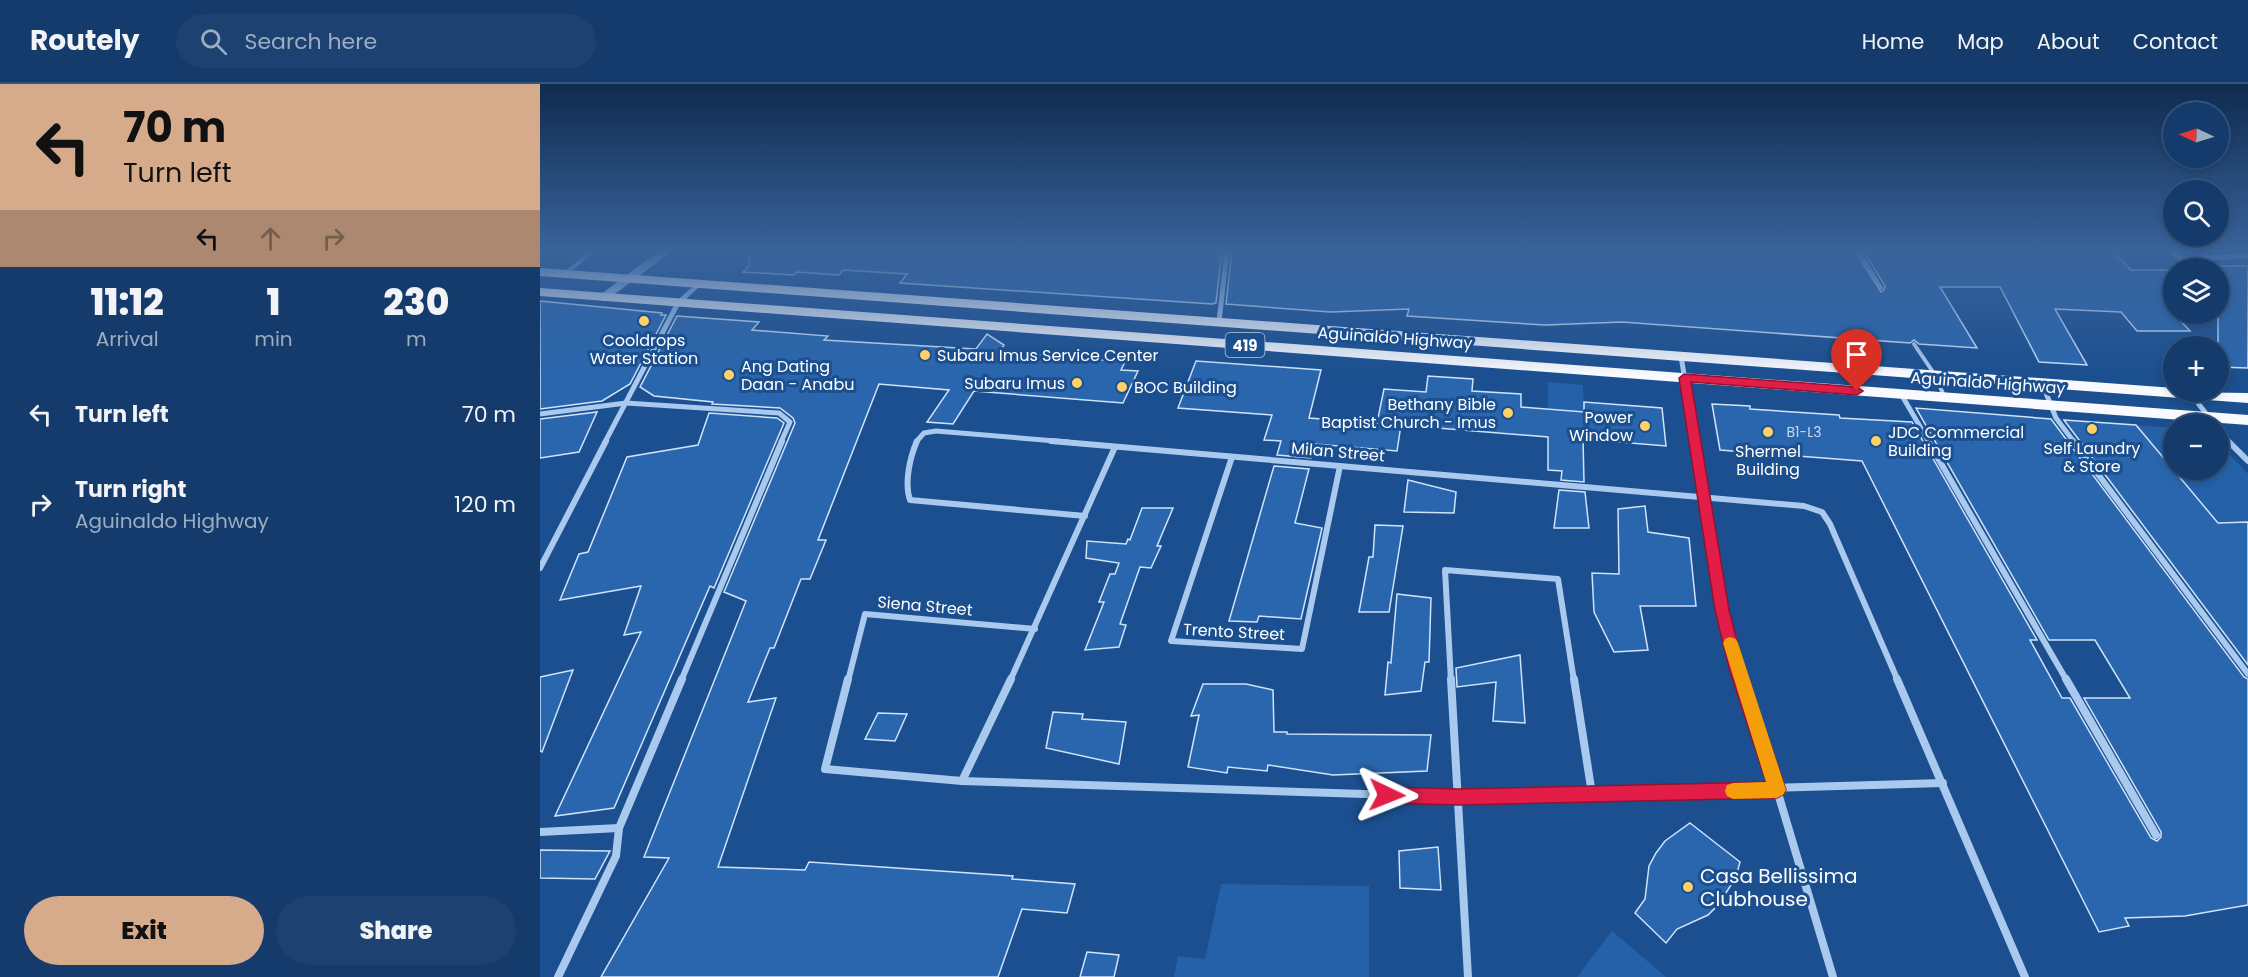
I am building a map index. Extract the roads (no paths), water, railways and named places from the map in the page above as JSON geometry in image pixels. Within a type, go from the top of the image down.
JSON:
[{"type":"highway","name":"Aguinaldo Highway","points":[[540,292],[1945,397],[2163,416]]},
{"type":"highway","name":"Aguinaldo Highway","points":[[792,292],[2163,392]]},
{"type":"highway","points":[[1097,334],[1108,314]]},
{"type":"highway","name":"Aguinaldo Highway","points":[[2229,397],[2248,398]]},
{"type":"highway","name":"Aguinaldo Highway","points":[[2229,421],[2248,420]]},
{"type":"street","points":[[604,297],[611,292]]},
{"type":"street","points":[[540,568],[678,303],[691,292]]},
{"type":"street","points":[[1219,322],[1222,292]]},
{"type":"street","points":[[1681,356],[1722,610],[1737,668],[1777,790],[1833,977]]},
{"type":"street","points":[[2042,383],[2049,405],[2248,674]]},
{"type":"street","points":[[1900,394],[2156,835]]},
{"type":"street","points":[[540,414],[626,403],[779,414],[790,422],[619,828],[616,856],[558,977]]},
{"type":"street","name":"Milan Street","points":[[1085,516],[910,500],[906,492],[916,442],[930,431],[1804,506],[1822,512],[1830,524],[1942,783]]},
{"type":"street","points":[[2229,442],[2248,461]]},
{"type":"street","points":[[1115,447],[1035,629],[962,781],[1458,797],[1777,790],[1942,783],[2025,977]]},
{"type":"street","name":"Trento Street","points":[[1232,457],[1171,641],[1302,649],[1340,466]]},
{"type":"street","points":[[1468,977],[1445,570],[1558,579],[1592,794]]},
{"type":"street","name":"Siena Street","points":[[962,781],[825,769],[865,614],[1035,629]]},
{"type":"street","points":[[540,832],[619,828]]},
{"type":"lane","points":[[1914,344],[1935,375],[1945,397]]},
{"type":"place","name":"Cooldrops Water Station","points":[[644,321]]},
{"type":"place","name":"Subaru Imus Service Center","points":[[925,355]]},
{"type":"place","name":"Ang Dating Daan - Anabu","points":[[729,375]]},
{"type":"place","name":"Subaru Imus","points":[[1077,383]]},
{"type":"place","name":"BOC Building","points":[[1122,387]]},
{"type":"place","name":"Bethany Bible Baptist Church - Imus","points":[[1508,413]]},
{"type":"place","name":"Power Window","points":[[1645,426]]},
{"type":"place","name":"Self Laundry & Store","points":[[2092,429]]},
{"type":"place","name":"Shermel Building","points":[[1768,432]]},
{"type":"place","name":"JDC Commercial Building","points":[[1876,441]]},
{"type":"place","name":"Casa Bellissima Clubhouse","points":[[1688,887]]}]
